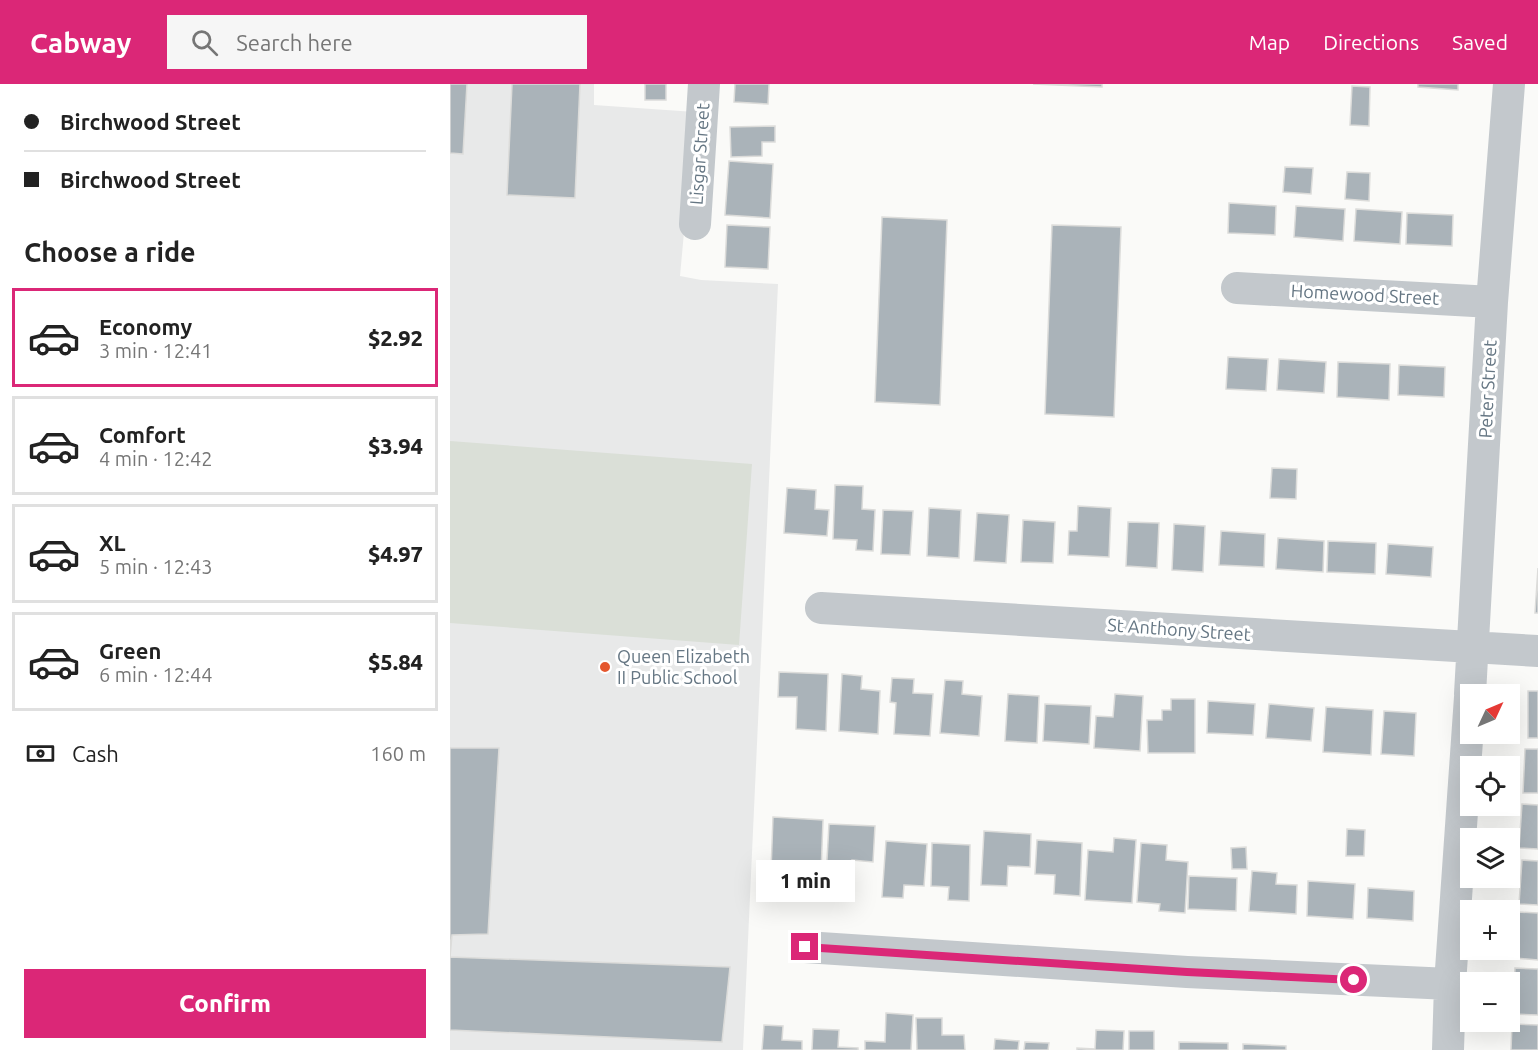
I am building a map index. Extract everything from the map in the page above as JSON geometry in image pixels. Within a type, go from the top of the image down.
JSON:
[{"type":"street","name":"Lisgar Street","points":[[695,224],[704,84]]},
{"type":"street","name":"Peter Street","points":[[1471,684],[1492,302],[1509,84]]},
{"type":"street","name":"Homewood Street","points":[[1238,288],[1492,302]]},
{"type":"street","name":"St Anthony Street","points":[[821,608],[1538,651]]},
{"type":"street","name":"Peter Street","points":[[1448,1050],[1450,984],[1467,744]]},
{"type":"street","points":[[805,947],[1187,972],[1450,984]]},
{"type":"shaded area","name":"Queen Elizabeth II Public School","points":[[450,84],[594,84],[594,105],[695,112],[680,276],[701,280],[778,284],[743,1050],[450,1050]]},
{"type":"shaded area","points":[[450,441],[752,464],[739,645],[450,623]]},
{"type":"building","points":[[450,84],[467,84],[463,154],[450,153]]},
{"type":"building","points":[[512,84],[580,84],[575,198],[507,195]]},
{"type":"building","points":[[645,84],[666,84],[666,100],[645,100]]},
{"type":"building","points":[[735,84],[769,84],[768,104],[734,102]]},
{"type":"building","points":[[1033,84],[1102,84],[1102,87]]},
{"type":"building","points":[[1418,84],[1458,84],[1458,90],[1418,87]]},
{"type":"building","points":[[1352,86],[1370,87],[1369,126],[1350,125]]},
{"type":"building","points":[[775,126],[775,142],[762,142],[762,156],[731,157],[730,127]]},
{"type":"building","points":[[729,161],[773,164],[770,218],[725,215]]},
{"type":"building","points":[[1285,167],[1313,168],[1311,194],[1283,192]]},
{"type":"building","points":[[1347,172],[1370,173],[1369,201],[1345,199]]},
{"type":"building","points":[[1229,203],[1276,206],[1275,235],[1228,233]]},
{"type":"building","points":[[1296,206],[1345,209],[1343,241],[1294,237]]},
{"type":"building","points":[[1356,209],[1402,212],[1400,244],[1354,241]]},
{"type":"building","points":[[1407,213],[1453,215],[1452,246],[1406,244]]},
{"type":"building","points":[[882,217],[947,220],[940,405],[875,402]]},
{"type":"building","points":[[727,225],[770,227],[768,269],[725,267]]},
{"type":"building","points":[[1052,225],[1121,227],[1114,417],[1045,414]]},
{"type":"building","points":[[1228,357],[1268,359],[1266,391],[1226,389]]},
{"type":"building","points":[[1279,359],[1326,362],[1324,393],[1277,390]]},
{"type":"building","points":[[1338,362],[1390,364],[1389,400],[1337,397]]},
{"type":"building","points":[[1399,365],[1445,367],[1444,397],[1398,395]]},
{"type":"building","points":[[1272,468],[1297,469],[1296,499],[1270,498]]},
{"type":"building","points":[[835,485],[863,486],[862,509],[875,510],[873,551],[856,550],[857,540],[833,539]]},
{"type":"building","points":[[787,488],[816,490],[815,509],[829,510],[827,536],[784,533]]},
{"type":"building","points":[[1078,506],[1111,508],[1109,557],[1068,555],[1069,531],[1077,531]]},
{"type":"building","points":[[929,508],[961,510],[959,558],[927,556]]},
{"type":"building","points":[[883,510],[913,511],[910,555],[881,554]]},
{"type":"building","points":[[977,513],[1009,515],[1006,563],[974,561]]},
{"type":"building","points":[[1023,520],[1055,522],[1053,563],[1021,562]]},
{"type":"building","points":[[1128,522],[1159,523],[1157,568],[1126,566]]},
{"type":"building","points":[[1174,524],[1205,526],[1203,572],[1172,570]]},
{"type":"building","points":[[1221,531],[1265,534],[1264,567],[1219,565]]},
{"type":"building","points":[[1278,538],[1324,541],[1323,572],[1276,569]]},
{"type":"building","points":[[1328,541],[1376,543],[1375,574],[1327,572]]},
{"type":"building","points":[[1388,544],[1433,547],[1431,577],[1386,574]]},
{"type":"building","points":[[1538,568],[1538,613],[1535,613]]},
{"type":"building","points":[[779,672],[828,674],[826,731],[796,729],[797,697],[778,697]]},
{"type":"building","points":[[842,674],[862,676],[861,689],[880,691],[878,734],[839,731]]},
{"type":"building","points":[[892,678],[914,679],[913,693],[933,694],[930,736],[894,734],[896,703],[890,702]]},
{"type":"building","points":[[945,680],[963,681],[962,694],[982,696],[979,736],[940,733]]},
{"type":"building","points":[[1528,691],[1538,691],[1538,738],[1528,738]]},
{"type":"building","points":[[1008,694],[1039,696],[1037,743],[1005,741]]},
{"type":"building","points":[[1115,694],[1143,696],[1140,751],[1094,748],[1096,716],[1113,717]]},
{"type":"building","points":[[1171,699],[1195,699],[1195,753],[1148,753],[1147,720],[1162,720],[1162,710],[1171,710]]},
{"type":"building","points":[[1208,701],[1255,704],[1253,735],[1207,733]]},
{"type":"building","points":[[1045,704],[1091,706],[1089,744],[1043,741]]},
{"type":"building","points":[[1269,704],[1314,708],[1311,741],[1266,738]]},
{"type":"building","points":[[1326,707],[1373,710],[1371,755],[1323,752]]},
{"type":"building","points":[[1384,711],[1416,713],[1414,756],[1381,754]]},
{"type":"building","points":[[450,748],[499,748],[488,934],[452,935],[450,957]]},
{"type":"building","points":[[1525,749],[1538,749],[1538,793],[1523,793]]},
{"type":"building","points":[[1522,804],[1538,805],[1538,849],[1520,848]]},
{"type":"building","points":[[773,817],[823,820],[821,873],[771,871]]},
{"type":"building","points":[[829,824],[875,826],[873,862],[852,860],[851,879],[826,878]]},
{"type":"building","points":[[1347,829],[1365,830],[1364,856],[1346,856]]},
{"type":"building","points":[[984,831],[1031,834],[1030,867],[1008,866],[1007,886],[981,885]]},
{"type":"building","points":[[1114,838],[1136,840],[1132,903],[1085,900],[1088,850],[1113,852]]},
{"type":"building","points":[[1037,840],[1082,843],[1080,896],[1054,894],[1055,875],[1035,874]]},
{"type":"building","points":[[886,841],[927,844],[924,886],[904,885],[903,898],[882,897]]},
{"type":"building","points":[[932,843],[970,845],[969,901],[948,900],[949,887],[931,886]]},
{"type":"building","points":[[1141,843],[1167,845],[1166,860],[1188,862],[1185,913],[1159,911],[1160,904],[1137,902]]},
{"type":"building","points":[[1246,847],[1247,869],[1232,869],[1231,848]]},
{"type":"building","points":[[1522,860],[1538,861],[1538,905],[1520,904]]},
{"type":"building","points":[[1252,871],[1277,873],[1276,884],[1297,885],[1296,914],[1249,911]]},
{"type":"building","points":[[1189,876],[1237,878],[1236,911],[1188,909]]},
{"type":"building","points":[[1308,881],[1355,884],[1353,919],[1307,916]]},
{"type":"building","points":[[1368,888],[1414,891],[1413,921],[1367,918]]},
{"type":"building","points":[[1520,912],[1538,913],[1538,960],[1520,958]]},
{"type":"building","points":[[450,957],[730,967],[722,1042],[450,1030]]},
{"type":"building","points":[[1515,968],[1538,969],[1538,1015],[1520,1014],[1520,972],[1515,972]]},
{"type":"building","points":[[886,1013],[913,1015],[911,1050],[865,1050],[865,1041],[885,1042]]},
{"type":"building","points":[[916,1018],[942,1018],[942,1035],[964,1035],[965,1050],[917,1050]]},
{"type":"building","points":[[1520,1024],[1538,1025],[1538,1050],[1511,1050],[1512,1032],[1520,1032]]},
{"type":"building","points":[[764,1025],[783,1026],[782,1040],[802,1041],[802,1050],[762,1050]]},
{"type":"building","points":[[813,1029],[839,1030],[838,1047],[858,1048],[858,1050],[812,1050]]},
{"type":"building","points":[[1096,1030],[1124,1031],[1123,1050],[1077,1050],[1077,1048],[1095,1049]]},
{"type":"building","points":[[1129,1031],[1154,1031],[1154,1050],[1129,1050]]},
{"type":"building","points":[[995,1039],[1019,1041],[1018,1050],[994,1050]]},
{"type":"building","points":[[1025,1042],[1049,1043],[1048,1050],[1024,1050]]},
{"type":"building","points":[[1179,1042],[1228,1043],[1228,1050],[1179,1050]]},
{"type":"building","points":[[1243,1044],[1286,1046],[1286,1050],[1243,1050]]},
{"type":"place","name":"Queen Elizabeth II Public School","points":[[605,667]]},
{"type":"route","points":[[805,947],[1187,972],[1354,980]]}]
